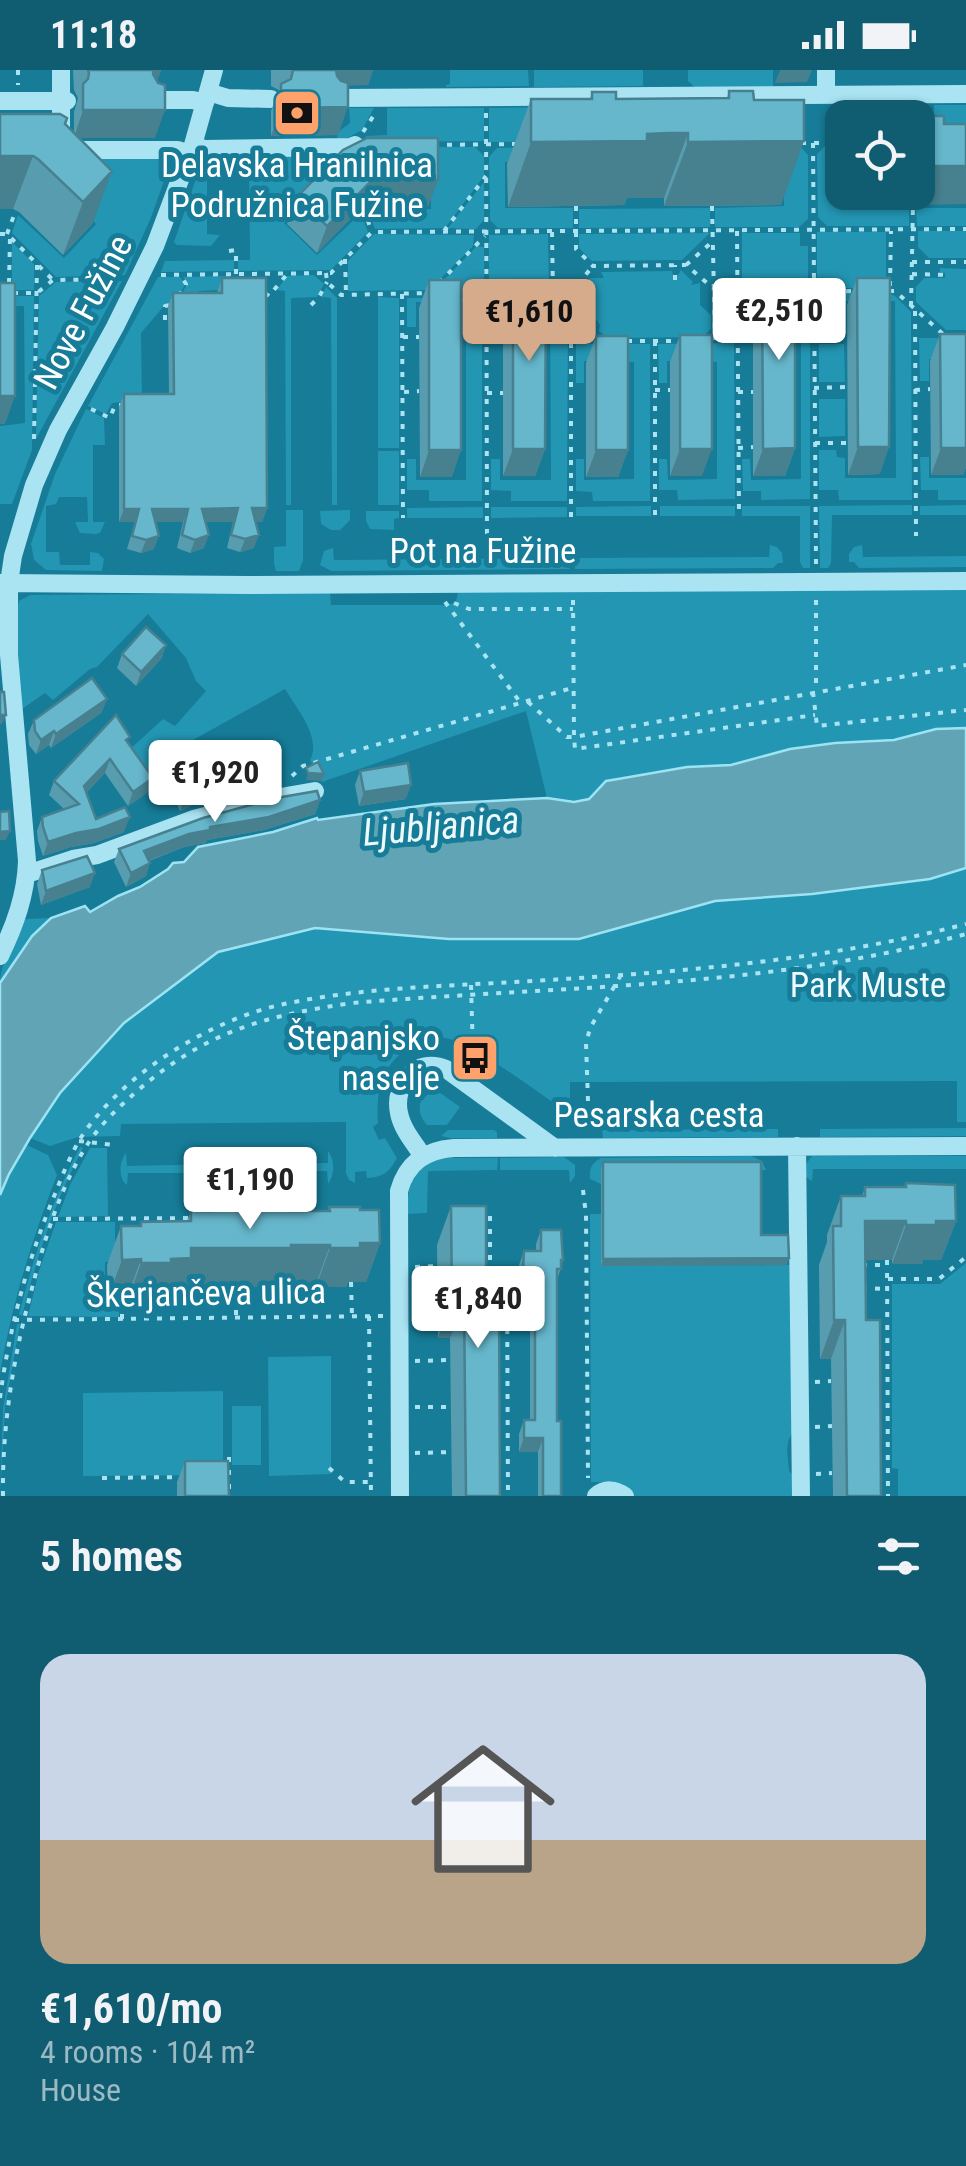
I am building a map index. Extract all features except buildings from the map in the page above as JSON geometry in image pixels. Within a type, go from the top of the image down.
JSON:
[{"type":"street","points":[[61,70],[61,150],[355,145]]},
{"type":"street","name":"Nove Fužine","points":[[0,956],[17,918],[27,874],[5,583],[34,485],[58,430],[148,261],[191,149],[214,70]]},
{"type":"street","points":[[826,70],[826,94]]},
{"type":"street","points":[[338,98],[966,94]]},
{"type":"street","points":[[155,100],[271,98]]},
{"type":"street","points":[[0,102],[64,101]]},
{"type":"street","name":"Pot na Fužine","points":[[5,583],[966,581]]},
{"type":"street","points":[[27,874],[72,858],[97,855],[194,819],[315,791]]},
{"type":"street","points":[[400,1496],[405,1314],[398,1217],[402,1182],[422,1156],[400,1119],[400,1089],[414,1070],[430,1064],[446,1069],[555,1148]]},
{"type":"street","points":[[797,1146],[801,1496]]},
{"type":"street","name":"Pesarska cesta","points":[[422,1156],[446,1149],[966,1146]]},
{"type":"street","points":[[597,1496],[611,1490],[624,1496]]},
{"type":"path","name":"Pot na Fužine","points":[[486,97],[486,538]]},
{"type":"path","points":[[355,145],[361,145],[361,136],[384,98]]},
{"type":"path","points":[[795,143],[825,143]]},
{"type":"path","points":[[812,143],[816,574]]},
{"type":"path","points":[[432,145],[519,144]]},
{"type":"path","points":[[444,231],[486,176]]},
{"type":"path","points":[[576,206],[576,249],[593,266],[686,265],[713,241]]},
{"type":"path","points":[[712,206],[715,340]]},
{"type":"path","points":[[363,208],[372,232]]},
{"type":"path","points":[[9,293],[8,235],[16,210]]},
{"type":"path","points":[[913,210],[916,536]]},
{"type":"path","points":[[890,229],[890,291],[895,291],[944,335],[955,334]]},
{"type":"path","points":[[156,275],[332,272],[372,232],[966,229]]},
{"type":"path","points":[[737,230],[738,516]]},
{"type":"path","points":[[552,231],[553,293]]},
{"type":"path","points":[[327,282],[340,294],[429,293],[486,233]]},
{"type":"path","points":[[0,234],[8,235],[53,280]]},
{"type":"path","points":[[225,289],[236,274],[236,250],[229,251]]},
{"type":"path","points":[[345,259],[346,294]]},
{"type":"path","points":[[912,262],[966,262]]},
{"type":"path","points":[[931,275],[932,262]]},
{"type":"path","points":[[34,449],[37,264]]},
{"type":"path","points":[[674,280],[675,265]]},
{"type":"path","points":[[686,265],[714,291],[776,292]]},
{"type":"path","points":[[536,293],[571,292],[593,266]]},
{"type":"path","points":[[0,268],[9,268]]},
{"type":"path","points":[[311,304],[327,282],[326,272]]},
{"type":"path","points":[[255,273],[256,288],[269,296],[288,273]]},
{"type":"path","points":[[165,320],[166,306],[175,304],[186,284],[180,274]]},
{"type":"path","points":[[912,274],[950,275]]},
{"type":"path","points":[[0,293],[37,293],[53,280],[127,279]]},
{"type":"path","points":[[794,292],[870,291]]},
{"type":"path","name":"Pot na Fužine","points":[[571,292],[571,517]]},
{"type":"path","points":[[448,293],[519,293]]},
{"type":"path","name":"Pot na Fužine","points":[[402,294],[404,518]]},
{"type":"path","points":[[814,333],[847,333]]},
{"type":"path","points":[[486,335],[503,334]]},
{"type":"path","points":[[700,340],[752,335]]},
{"type":"path","points":[[402,337],[418,337]]},
{"type":"path","points":[[621,341],[685,340]]},
{"type":"path","points":[[571,342],[605,341]]},
{"type":"path","points":[[655,341],[655,516]]},
{"type":"path","points":[[814,388],[847,388]]},
{"type":"path","points":[[655,390],[670,390]]},
{"type":"path","points":[[915,390],[930,390]]},
{"type":"path","points":[[403,392],[419,391]]},
{"type":"path","points":[[486,392],[503,392]]},
{"type":"path","points":[[738,392],[753,392]]},
{"type":"path","points":[[84,406],[110,418],[115,405],[132,405]]},
{"type":"path","points":[[815,443],[848,443]]},
{"type":"path","points":[[738,448],[753,447]]},
{"type":"path","points":[[816,590],[816,726],[966,710]]},
{"type":"path","points":[[573,592],[575,749],[815,714]]},
{"type":"path","points":[[573,609],[470,609],[445,602],[524,702],[567,737],[966,665]]},
{"type":"path","points":[[291,777],[303,766],[572,688]]},
{"type":"path","points":[[0,1398],[28,1266],[79,1141],[108,1105],[166,1055],[226,1022],[283,1004],[347,994],[621,976],[798,959],[881,945],[966,924]]},
{"type":"path","points":[[3,1496],[9,1396],[24,1320],[53,1219],[89,1142],[111,1115],[161,1070],[196,1048],[228,1032],[294,1012],[352,1003],[706,978],[825,964],[966,934]]},
{"type":"path","points":[[588,1102],[586,1044],[590,1028],[621,976]]},
{"type":"path","points":[[471,985],[472,1054]]},
{"type":"path","points":[[79,1141],[114,1145]]},
{"type":"path","points":[[582,1190],[586,1215],[588,1482],[597,1496]]},
{"type":"path","points":[[490,1216],[490,1275],[507,1274],[508,1496]]},
{"type":"path","points":[[53,1219],[198,1218]]},
{"type":"path","points":[[888,1279],[939,1279],[966,1257]]},
{"type":"path","points":[[857,1266],[887,1263],[888,1496]]},
{"type":"path","points":[[410,1267],[437,1266]]},
{"type":"path","points":[[480,1268],[490,1268]]},
{"type":"path","points":[[507,1278],[518,1279]]},
{"type":"path","points":[[351,1282],[352,1316]]},
{"type":"path","points":[[236,1284],[236,1318]]},
{"type":"path","points":[[851,1288],[888,1289]]},
{"type":"path","points":[[122,1300],[122,1319]]},
{"type":"path","name":"Škerjančeva ulica","points":[[14,1320],[438,1313]]},
{"type":"path","points":[[369,1316],[371,1496]]},
{"type":"path","points":[[410,1361],[450,1360]]},
{"type":"path","points":[[495,1362],[507,1362]]},
{"type":"path","points":[[877,1380],[888,1380]]},
{"type":"path","points":[[411,1408],[451,1407]]},
{"type":"path","points":[[495,1407],[508,1407]]},
{"type":"path","points":[[875,1428],[888,1428]]},
{"type":"path","points":[[508,1438],[519,1438]]},
{"type":"path","points":[[411,1453],[451,1452]]},
{"type":"path","points":[[495,1454],[508,1454]]},
{"type":"path","points":[[229,1456],[229,1496]]},
{"type":"path","points":[[329,1468],[345,1482],[371,1482]]},
{"type":"path","points":[[878,1475],[888,1475]]},
{"type":"path","points":[[102,1478],[193,1477]]},
{"type":"path","points":[[211,1477],[230,1477]]},
{"type":"green space","points":[[450,70],[528,70],[529,86],[446,87],[450,84]]},
{"type":"green space","points":[[534,70],[643,70],[643,86],[534,87]]},
{"type":"green space","points":[[688,70],[773,70],[773,91],[700,92],[688,81]]},
{"type":"green space","points":[[935,105],[966,105],[966,140],[935,122]]},
{"type":"green space","points":[[550,107],[562,141],[489,142],[489,108]]},
{"type":"green space","points":[[349,108],[374,108],[362,130],[338,143],[238,144],[271,139],[337,139],[338,132],[350,123]]},
{"type":"green space","points":[[387,108],[484,108],[484,141],[366,142],[366,136],[387,135]]},
{"type":"green space","points":[[799,145],[808,155],[808,219],[799,227],[715,227],[715,208],[784,206],[783,161]]},
{"type":"green space","points":[[825,146],[825,210],[909,210],[909,226],[827,226],[818,217],[817,154]]},
{"type":"green space","points":[[367,147],[475,147],[484,156],[484,176],[445,228],[375,229],[368,210],[431,209],[431,163]]},
{"type":"green space","points":[[561,147],[561,161],[505,162],[505,208],[573,208],[573,228],[498,228],[490,220],[489,157],[497,148]]},
{"type":"green space","points":[[219,152],[219,159],[207,160],[207,234],[220,235],[211,246],[177,245],[174,242],[205,153]]},
{"type":"green space","points":[[223,152],[302,152],[330,177],[284,223],[317,255],[361,213],[368,232],[331,270],[238,271],[238,260],[250,260],[249,159],[223,159]]},
{"type":"green space","points":[[62,154],[167,154],[172,159],[125,275],[56,277],[12,233],[18,215],[64,258],[96,224],[52,181],[62,169]]},
{"type":"green space","points":[[484,182],[484,220],[476,229],[448,228]]},
{"type":"green space","points":[[710,208],[710,227],[579,228],[579,209]]},
{"type":"green space","points":[[966,208],[966,226],[917,226],[916,210]]},
{"type":"green space","points":[[918,231],[966,231],[966,258],[929,258],[918,247]]},
{"type":"green space","points":[[817,232],[886,232],[886,288],[817,288]]},
{"type":"green space","points":[[710,233],[682,260],[592,261],[579,248],[579,234]]},
{"type":"green space","points":[[742,233],[800,233],[800,246],[808,246],[808,288],[742,288]]},
{"type":"green space","points":[[374,234],[474,235],[473,246],[429,290],[348,291],[348,261]]},
{"type":"green space","points":[[548,234],[549,288],[489,289],[489,235]]},
{"type":"green space","points":[[12,242],[34,264],[34,290],[12,290]]},
{"type":"green space","points":[[477,246],[484,247],[484,290],[433,291]]},
{"type":"green space","points":[[234,260],[234,271],[161,272],[165,261]]},
{"type":"green space","points":[[940,268],[966,269],[966,330],[946,330],[916,302],[916,287],[924,278],[945,278]]},
{"type":"green space","points":[[681,270],[693,282],[691,285],[700,283],[700,305],[711,315],[711,329],[702,337],[607,338],[599,331],[595,318],[586,319],[579,311],[579,290],[590,278],[604,278],[601,272],[672,271],[678,275]]},
{"type":"green space","points":[[314,275],[324,284],[317,297],[291,298],[291,505],[286,505],[285,291],[277,290],[287,276]]},
{"type":"green space","points":[[229,276],[218,290],[199,291],[199,299],[179,299],[187,284],[183,277]]},
{"type":"green space","points":[[158,277],[180,277],[185,284],[175,304],[164,306],[141,333],[142,400],[112,403],[106,414],[88,406]]},
{"type":"green space","points":[[122,281],[36,439],[39,296],[56,282]]},
{"type":"green space","points":[[326,287],[337,298],[337,505],[332,505],[331,298],[321,297]]},
{"type":"green space","points":[[817,293],[888,293],[911,312],[912,500],[839,500],[838,490],[819,490],[819,450],[836,450],[837,457],[845,458],[845,478],[896,478],[895,301],[845,301],[845,325],[818,327]]},
{"type":"green space","points":[[756,294],[810,294],[810,499],[761,500],[761,491],[743,491],[742,459],[750,459],[751,480],[801,479],[801,302],[751,302],[750,326],[742,326],[742,307]]},
{"type":"green space","points":[[550,295],[568,310],[567,501],[511,501],[511,491],[491,490],[491,459],[500,459],[500,480],[551,480],[550,303],[500,302],[500,327],[491,327],[491,297]]},
{"type":"green space","points":[[0,296],[34,296],[32,450],[12,504],[0,504],[0,426],[25,423],[24,306],[0,306]]},
{"type":"green space","points":[[378,297],[399,298],[399,448],[378,448]]},
{"type":"green space","points":[[407,298],[482,298],[482,501],[429,501],[429,490],[407,490],[407,459],[416,459],[416,480],[466,480],[466,303],[416,302],[416,327],[407,327]]},
{"type":"green space","points":[[919,338],[966,338],[966,359],[929,359],[929,381],[920,381]]},
{"type":"green space","points":[[734,343],[735,499],[678,500],[677,490],[659,490],[659,459],[667,459],[668,480],[717,479],[717,362],[667,361],[667,383],[659,383],[658,344]]},
{"type":"green space","points":[[576,344],[650,344],[650,501],[593,501],[592,492],[576,491],[576,459],[584,459],[584,480],[634,479],[634,362],[584,361],[584,383],[576,383]]},
{"type":"green space","points":[[819,344],[844,344],[845,382],[819,382]]},
{"type":"green space","points":[[819,399],[845,399],[845,436],[819,437]]},
{"type":"green space","points":[[86,409],[104,418],[105,445],[93,445],[93,522],[105,522],[100,533],[80,533],[75,522],[88,522],[87,497],[59,497],[56,504],[46,506],[46,552],[59,552],[60,565],[90,565],[90,552],[98,553],[104,559],[102,571],[46,570],[34,560],[31,544],[55,474]]},
{"type":"green space","points":[[378,451],[399,451],[399,505],[378,505]]},
{"type":"green space","points":[[920,457],[929,457],[929,478],[966,478],[966,500],[938,500],[938,490],[921,490]]},
{"type":"green space","points":[[912,505],[912,515],[832,515],[831,563],[828,568],[820,568],[819,506]]},
{"type":"green space","points":[[966,505],[966,515],[920,515],[920,506]]},
{"type":"green space","points":[[651,506],[651,516],[576,516],[576,507]]},
{"type":"green space","points":[[660,506],[735,506],[735,516],[660,516]]},
{"type":"green space","points":[[742,506],[810,506],[810,568],[803,568],[800,562],[800,516],[742,516]]},
{"type":"green space","points":[[483,507],[483,518],[407,518],[407,508]]},
{"type":"green space","points":[[491,507],[567,507],[567,517],[491,518]]},
{"type":"green space","points":[[286,510],[303,510],[303,560],[299,571],[276,571],[274,564],[274,547],[286,546]]},
{"type":"green space","points":[[350,510],[350,520],[340,530],[321,524],[320,511]]},
{"type":"green space","points":[[366,511],[399,511],[394,530],[370,529]]},
{"type":"green space","points":[[770,545],[782,553],[783,563],[773,568],[575,569],[575,558],[769,557]]},
{"type":"green space","points":[[862,545],[863,557],[966,556],[966,567],[859,568],[849,562],[849,554]]},
{"type":"green space","points":[[333,548],[334,560],[569,558],[570,569],[331,571],[320,565],[324,551]]},
{"type":"green space","points":[[966,589],[966,728],[936,729],[894,740],[790,749],[731,765],[687,767],[606,781],[589,799],[574,802],[547,798],[526,711],[322,782],[310,760],[311,733],[285,689],[175,750],[192,785],[161,799],[128,751],[163,719],[175,726],[206,691],[196,681],[186,658],[148,614],[97,667],[53,700],[45,693],[22,709],[16,654],[16,613],[19,601],[30,595],[330,593],[331,605],[447,605],[456,602],[458,592]]},
{"type":"green space","name":"Park Muste","points":[[966,868],[966,1122],[957,1122],[957,1081],[570,1082],[570,1111],[589,1112],[589,1125],[474,1050],[438,1038],[407,1050],[386,1072],[378,1097],[378,1123],[373,1127],[379,1140],[385,1138],[397,1158],[382,1175],[367,1178],[366,1171],[355,1172],[355,1183],[346,1173],[346,1122],[121,1124],[120,1136],[78,1137],[50,1146],[30,1138],[60,1093],[124,1023],[218,952],[315,928],[449,939],[579,939],[715,901],[930,879]]},
{"type":"green space","points":[[51,918],[32,936],[0,983],[6,959],[25,919]]},
{"type":"green space","points":[[432,1091],[460,1107],[447,1125],[427,1125],[421,1116],[421,1100]]},
{"type":"green space","points":[[966,1128],[966,1136],[820,1137],[820,1129]]},
{"type":"green space","points":[[778,1129],[778,1137],[603,1138],[602,1130]]},
{"type":"green space","points":[[448,1130],[494,1130],[497,1138],[441,1136]]},
{"type":"green space","points":[[27,1145],[48,1155],[57,1175],[23,1273],[0,1374],[0,1195]]},
{"type":"green space","points":[[80,1147],[83,1148],[48,1230],[22,1316],[19,1314],[45,1229]]},
{"type":"green space","points":[[90,1148],[107,1148],[108,1216],[58,1217],[70,1185]]},
{"type":"green space","points":[[328,1151],[333,1168],[328,1184],[327,1171],[230,1172],[230,1164],[328,1163]]},
{"type":"green space","points":[[126,1153],[127,1166],[222,1164],[222,1173],[128,1173],[127,1185],[120,1170]]},
{"type":"green space","points":[[751,1156],[762,1161],[766,1170],[601,1184],[590,1179],[592,1166],[601,1158]]},
{"type":"green space","points":[[812,1156],[966,1156],[966,1169],[813,1169],[812,1181],[803,1168]]},
{"type":"green space","points":[[564,1157],[575,1165],[570,1183],[569,1170],[500,1170],[500,1158]]},
{"type":"green space","points":[[444,1158],[498,1158],[497,1170],[428,1171],[427,1213],[407,1214],[414,1178],[425,1165]]},
{"type":"green space","points":[[590,1214],[601,1214],[601,1266],[791,1265],[797,1429],[788,1443],[787,1454],[789,1471],[796,1478],[797,1496],[635,1496],[620,1485],[591,1482]]},
{"type":"green space","points":[[56,1222],[115,1222],[115,1261],[105,1262],[105,1300],[119,1301],[119,1317],[28,1316]]},
{"type":"green space","points":[[966,1263],[966,1496],[898,1496],[898,1469],[892,1468],[892,1284],[940,1284]]},
{"type":"green space","points":[[17,1324],[5,1408],[0,1496],[3,1409]]},
{"type":"green space","points":[[331,1356],[331,1474],[269,1476],[268,1357]]},
{"type":"green space","points":[[223,1391],[223,1475],[83,1476],[83,1393]]},
{"type":"green space","points":[[232,1406],[261,1406],[261,1465],[232,1465]]},
{"type":"water","name":"Ljubljanica","points":[[966,728],[966,868],[930,879],[715,901],[579,939],[449,939],[315,928],[218,952],[124,1023],[60,1093],[30,1138],[0,1195],[0,983],[32,936],[51,918],[85,906],[90,912],[140,887],[173,863],[184,862],[198,847],[273,832],[317,818],[434,804],[547,798],[574,802],[589,799],[606,781],[687,767],[731,765],[790,749],[894,740],[936,729]]},
{"type":"place","name":"Delavska Hranilnica Podružnica Fužine","points":[[297,113]]},
{"type":"place","name":"Štepanjsko naselje","points":[[475,1058]]}]
